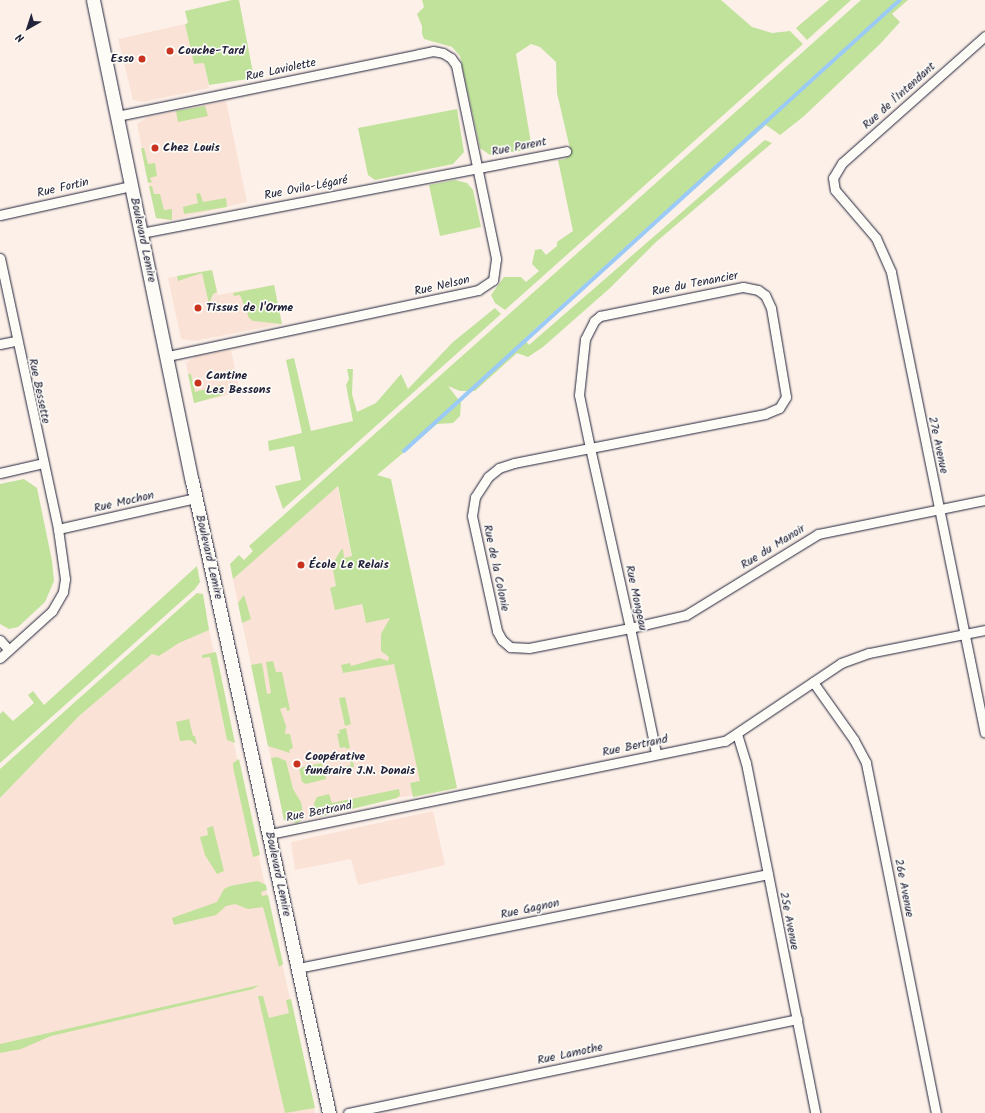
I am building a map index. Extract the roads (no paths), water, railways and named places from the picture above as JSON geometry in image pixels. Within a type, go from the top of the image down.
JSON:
[{"type":"main road","name":"Boulevard Lemire","points":[[93,0],[196,498],[270,834],[329,1113]]},
{"type":"street","name":"Rue de l'Intendant","points":[[833,178],[842,163],[985,36]]},
{"type":"street","name":"Rue Laviolette","points":[[117,116],[424,53],[436,52],[449,56]]},
{"type":"street","name":"Rue Nelson","points":[[167,356],[483,288],[493,280],[496,263],[456,66],[449,56]]},
{"type":"street","name":"Rue Parent","points":[[476,168],[566,151]]},
{"type":"street","name":"Rue Ovila-Légaré","points":[[141,233],[476,168]]},
{"type":"street","name":"27e Avenue","points":[[833,178],[835,190],[876,238],[889,266],[985,733]]},
{"type":"street","name":"Rue Fortin","points":[[0,215],[131,186]]},
{"type":"street","name":"Rue Bessette","points":[[0,258],[16,341],[58,529],[65,573],[61,596],[52,611],[0,658]]},
{"type":"street","name":"Rue du Tenancier","points":[[743,287],[758,290],[765,295],[773,316],[786,389],[786,398],[779,408],[765,414],[590,448],[579,382],[585,338],[594,321],[605,314],[743,287]]},
{"type":"street","points":[[0,344],[16,341]]},
{"type":"street","name":"Rue Mongeau","points":[[590,448],[656,753]]},
{"type":"street","name":"Rue de la Colonie","points":[[590,448],[505,466],[488,477],[476,494],[472,516],[497,631],[507,645],[524,649],[630,628]]},
{"type":"street","points":[[0,473],[43,463]]},
{"type":"street","name":"Rue Mochon","points":[[58,529],[196,498]]},
{"type":"street","name":"Rue du Manoir","points":[[630,628],[690,614],[818,534],[985,500]]},
{"type":"street","name":"Rue Bertrand","points":[[270,834],[460,797],[656,753],[725,741],[841,664],[869,653],[985,630]]},
{"type":"street","points":[[0,640],[9,650]]},
{"type":"street","name":"26e Avenue","points":[[813,682],[854,740],[866,763],[936,1113]]},
{"type":"street","name":"25e Avenue","points":[[737,734],[746,763],[815,1113]]},
{"type":"street","name":"Rue Gagnon","points":[[298,968],[768,874]]},
{"type":"street","name":"Rue Lamothe","points":[[348,1113],[797,1019]]},
{"type":"waterway","points":[[404,451],[900,0]]},
{"type":"place","name":"Couche-Tard","points":[[170,51]]},
{"type":"place","name":"Esso","points":[[142,59]]},
{"type":"place","name":"Chez Louis","points":[[155,148]]},
{"type":"place","name":"Tissus de l'Orme","points":[[198,308]]},
{"type":"place","name":"Cantine Les Bessons","points":[[198,383]]},
{"type":"place","name":"École Le Relais","points":[[301,565]]},
{"type":"place","name":"Coopérative funéraire J.N. Donais","points":[[297,764]]}]
